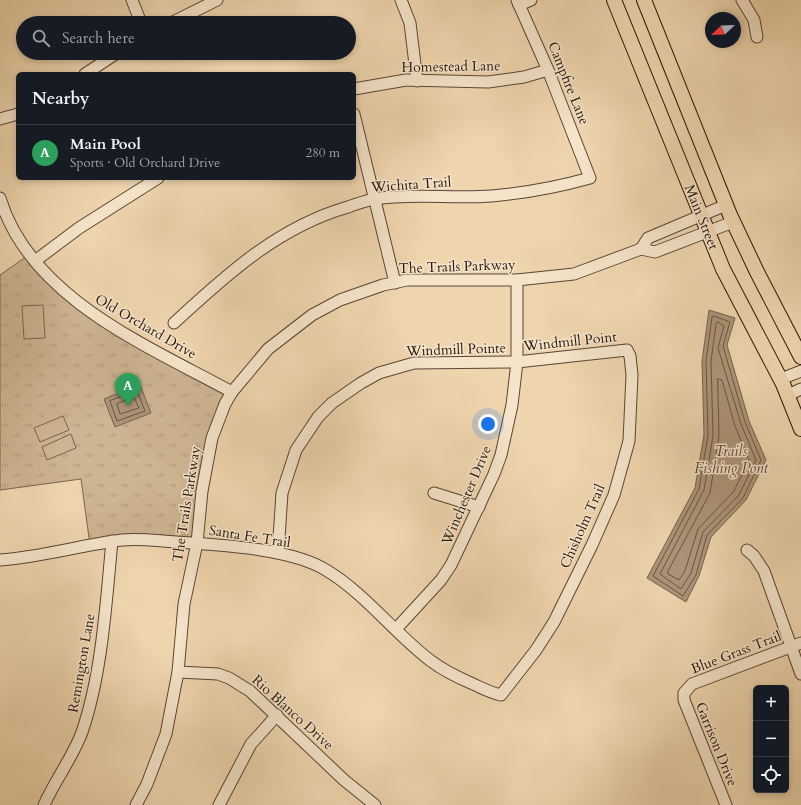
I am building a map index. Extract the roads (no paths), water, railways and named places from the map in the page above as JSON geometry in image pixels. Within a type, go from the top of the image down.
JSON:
[{"type":"main road","name":"Main Street","points":[[614,0],[723,269],[781,379],[801,429]]},
{"type":"main road","name":"Main Street","points":[[644,0],[733,222],[801,357]]},
{"type":"street","points":[[132,0],[138,16]]},
{"type":"street","points":[[185,16],[217,0]]},
{"type":"street","points":[[401,0],[410,23],[417,81]]},
{"type":"street","points":[[518,2],[531,0]]},
{"type":"street","points":[[742,0],[754,20],[757,37]]},
{"type":"street","name":"Campfire Lane","points":[[518,2],[548,70],[590,178]]},
{"type":"street","points":[[88,72],[107,60]]},
{"type":"street","name":"Homestead Lane","points":[[356,89],[406,80],[488,82],[524,77],[548,70]]},
{"type":"street","points":[[0,119],[16,115]]},
{"type":"street","points":[[356,122],[395,283]]},
{"type":"street","name":"Wichita Trail","points":[[174,323],[226,275],[272,241],[309,221],[339,209],[374,199],[433,196],[491,196],[560,186],[590,178]]},
{"type":"street","points":[[35,261],[79,228],[155,180]]},
{"type":"street","name":"Old Orchard Drive","points":[[0,198],[4,211],[18,237],[35,261],[55,283],[98,318],[232,392]]},
{"type":"street","name":"The Trails Parkway","points":[[641,249],[648,238],[726,205]]},
{"type":"street","name":"The Trails Parkway","points":[[136,805],[147,784],[166,734],[178,672],[184,604],[198,543],[202,491],[212,438],[225,404],[232,392],[268,349],[312,315],[346,298],[395,283],[407,280],[517,280],[574,274],[641,249],[655,252],[733,222]]},
{"type":"street","name":"Winchester Drive","points":[[396,629],[440,580],[451,565],[479,507],[501,455],[512,405],[517,362],[517,280]]},
{"type":"street","name":"Windmill Point","points":[[517,362],[627,350]]},
{"type":"street","name":"Chisholm Trail","points":[[501,695],[536,650],[554,622],[592,545],[614,495],[628,441],[632,375],[630,356],[627,350]]},
{"type":"street","name":"Windmill Pointe","points":[[278,553],[282,492],[290,465],[302,438],[332,402],[379,373],[414,363],[517,362]]},
{"type":"street","points":[[781,379],[801,371]]},
{"type":"street","points":[[788,395],[801,389]]},
{"type":"street","points":[[434,493],[479,507]]},
{"type":"street","name":"Santa Fe Trail","points":[[0,560],[22,558],[112,542],[139,539],[198,543],[278,553],[310,562],[325,569],[352,589],[432,661],[463,680],[494,694],[501,695]]},
{"type":"street","name":"Remington Lane","points":[[44,805],[81,734],[93,694],[107,602],[112,542]]},
{"type":"street","points":[[747,550],[754,556],[764,571],[796,646],[801,674]]},
{"type":"street","name":"Blue Grass Trail","points":[[684,693],[692,684],[796,646]]},
{"type":"street","name":"Rio Blanco Drive","points":[[178,672],[218,674],[229,678],[250,691],[344,780],[374,805]]},
{"type":"street","name":"Garrison Drive","points":[[684,693],[684,700],[726,805]]},
{"type":"street","points":[[219,805],[251,744],[277,715]]},
{"type":"water","name":"Trails Fishing Pont","points":[[709,310],[735,318],[727,345],[749,421],[766,460],[746,500],[711,537],[699,576],[686,602],[647,578],[695,488],[704,435],[702,361]]},
{"type":"water","points":[[140,385],[151,413],[115,427],[104,399]]},
{"type":"place","name":"Main Pool","points":[[128,406]]}]
